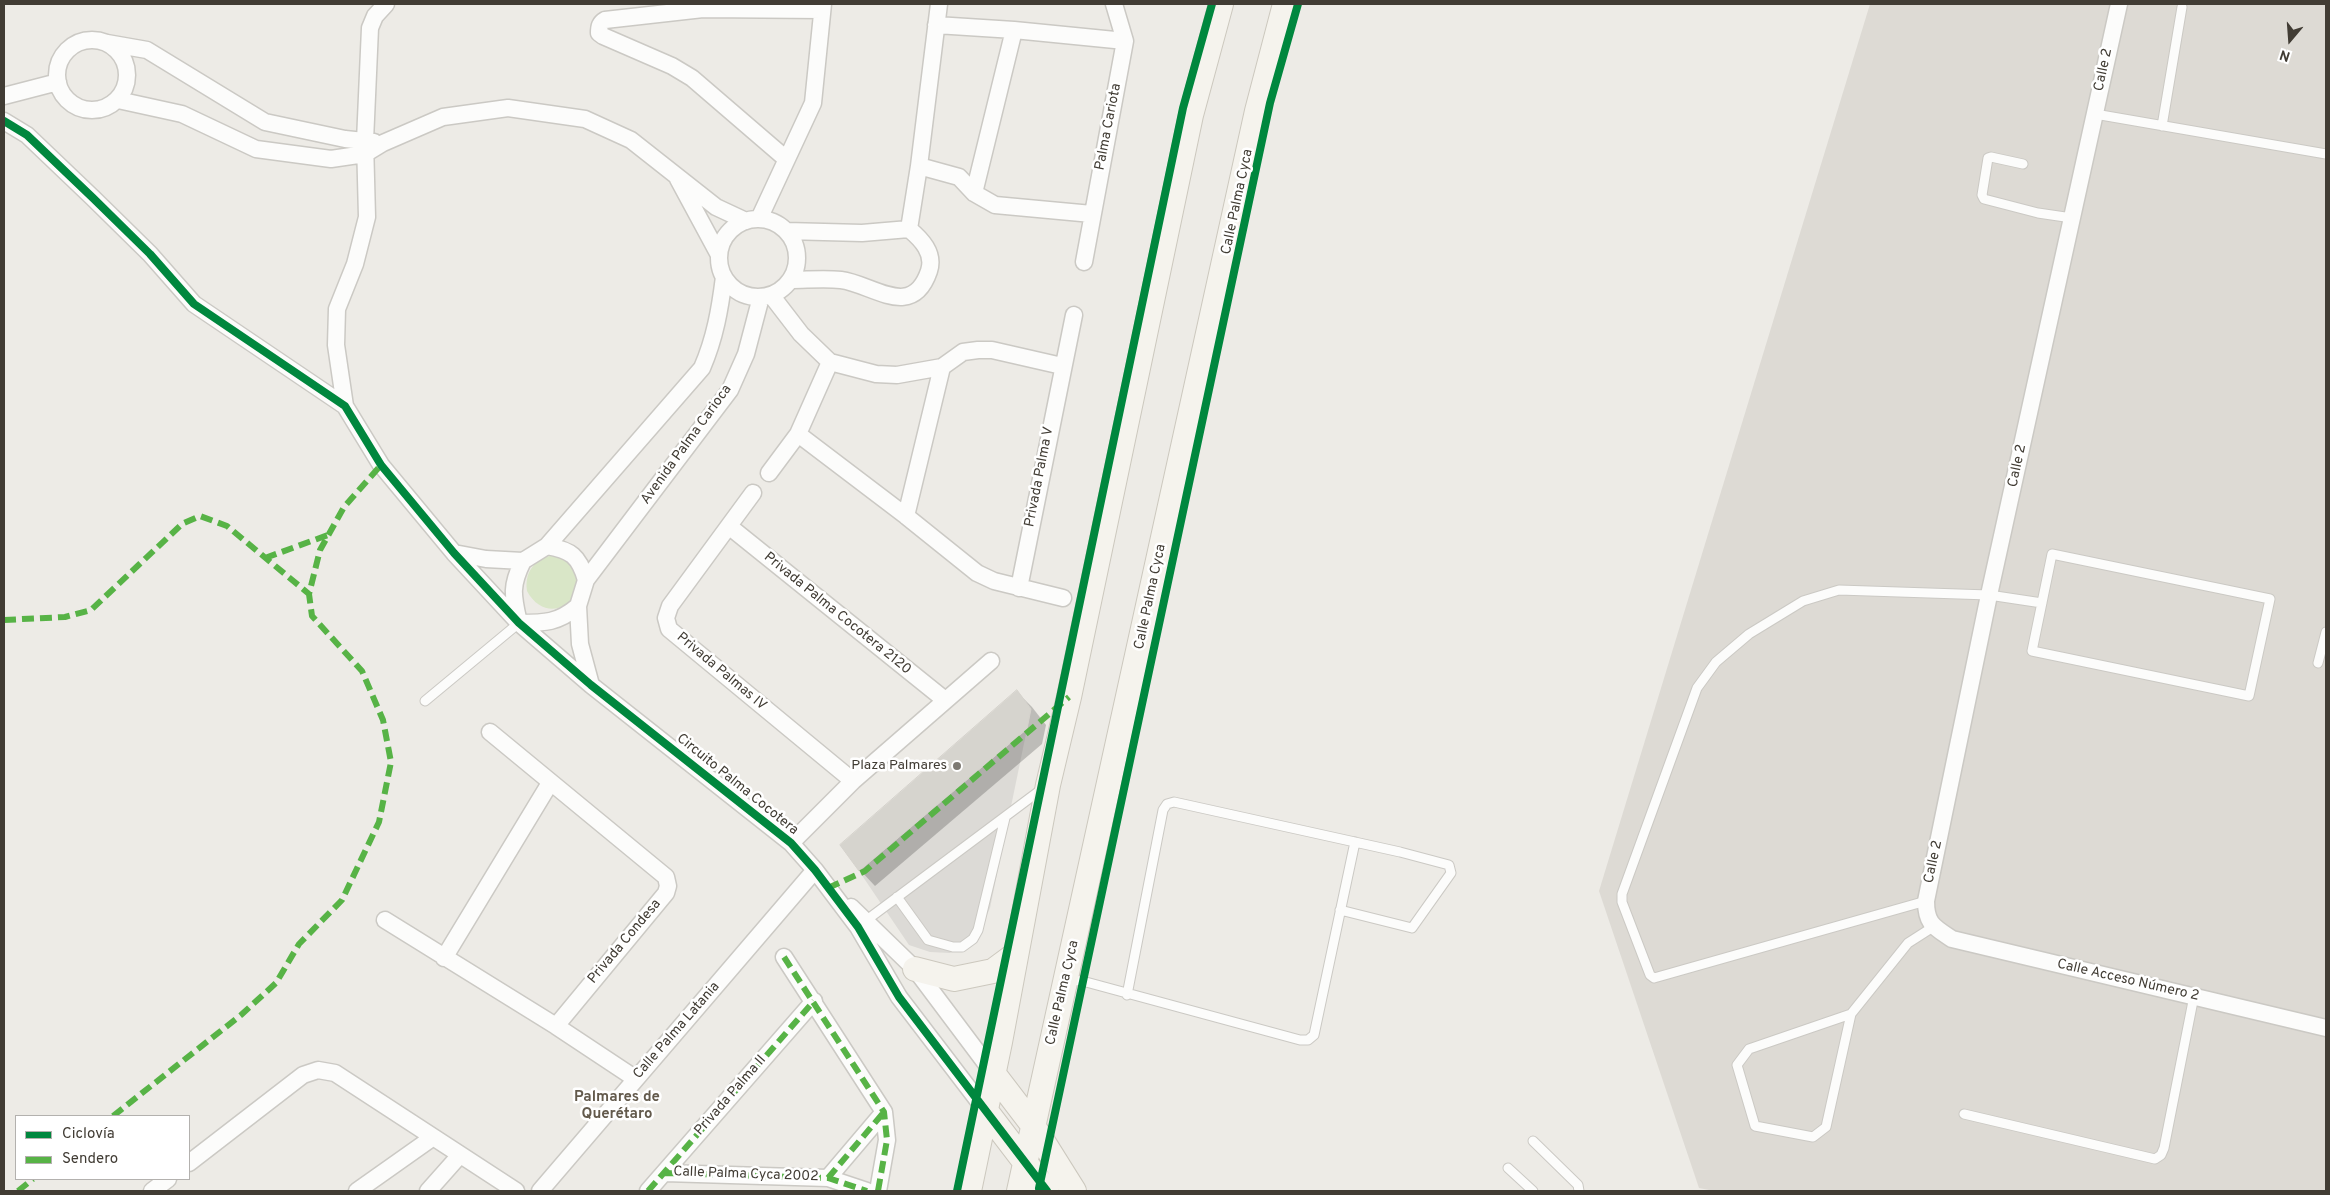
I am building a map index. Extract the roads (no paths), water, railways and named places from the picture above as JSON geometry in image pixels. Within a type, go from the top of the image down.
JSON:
[{"type":"street","points":[[345,406],[336,345],[337,309],[355,264],[367,217],[365,147],[370,28],[375,16],[386,4]]},
{"type":"street","points":[[909,229],[920,166],[939,4]]},
{"type":"street","name":"Palma Cariota","points":[[1084,262],[1125,40],[1114,4]]},
{"type":"street","points":[[969,1191],[1048,785],[1073,678],[1191,115],[1221,4]]},
{"type":"street","name":"Calle Palma Cyca","points":[[1019,1191],[1032,1124],[1067,979],[1257,111],[1285,4]]},
{"type":"street","name":"Calle 2","points":[[1934,927],[1926,916],[1926,901],[1989,595],[2119,4]]},
{"type":"street","points":[[718,255],[723,240],[732,228],[752,220],[785,158],[812,103],[822,7],[703,9],[605,20],[600,23],[599,33],[603,36],[672,66],[692,78],[785,158]]},
{"type":"street","points":[[936,25],[1125,40]]},
{"type":"street","points":[[974,193],[1014,30]]},
{"type":"street","points":[[107,43],[120,53],[127,68],[126,85],[118,100],[107,107],[95,110],[83,108],[67,98],[58,82],[58,70],[62,57],[70,48],[88,41],[107,43],[147,50],[265,122],[345,140],[365,147]]},
{"type":"street","points":[[4,96],[58,82]]},
{"type":"street","points":[[118,100],[182,114],[256,149],[331,159],[383,143],[443,117],[508,108],[585,119],[631,140],[716,207],[752,220],[773,222],[786,231],[795,246],[797,264],[776,291]]},
{"type":"street","points":[[4,121],[27,135],[80,185],[150,254],[194,304],[345,406]]},
{"type":"street","points":[[920,166],[959,177],[974,193],[995,205],[1092,214]]},
{"type":"street","points":[[578,606],[566,616],[553,622],[519,623],[512,595],[515,577],[523,561],[547,546],[702,368],[712,345],[718,321],[724,278],[718,255],[675,173]]},
{"type":"street","points":[[724,278],[733,289],[746,295],[841,280],[860,285],[881,295],[901,298],[915,292],[924,283],[930,268],[924,242],[909,229],[862,232],[786,231]]},
{"type":"street","points":[[776,291],[801,334],[830,362],[876,374],[897,376],[942,367],[963,352],[992,350],[1062,366]]},
{"type":"street","name":"Avenida Palma Carioca","points":[[591,685],[580,644],[578,606],[586,580],[730,390],[776,291]]},
{"type":"street","name":"Privada Palma V","points":[[1019,588],[1062,366],[1074,315]]},
{"type":"street","points":[[769,474],[798,434],[830,362]]},
{"type":"street","points":[[906,516],[942,367]]},
{"type":"street","name":"Circuito Palma Cocotera","points":[[345,406],[381,465],[454,553],[519,623],[591,685],[791,843],[828,888],[863,924],[915,969],[1032,1124],[1074,1191]]},
{"type":"street","points":[[798,434],[906,516],[977,574],[1019,588],[1063,598]]},
{"type":"street","name":"Privada Palmas IV","points":[[753,493],[730,527],[670,606],[666,618],[669,629],[853,781]]},
{"type":"street","name":"Privada Palma Cocotera 2120","points":[[730,527],[945,700]]},
{"type":"street","points":[[547,546],[560,548],[572,553],[582,564],[586,580]]},
{"type":"street","points":[[454,553],[486,559],[523,561]]},
{"type":"street","points":[[791,843],[853,781],[991,661]]},
{"type":"street","name":"Privada Condesa","points":[[490,732],[666,877],[668,886],[666,893],[556,1026]]},
{"type":"street","points":[[444,958],[550,783]]},
{"type":"street","name":"Calle Palma Latania","points":[[540,1191],[815,870]]},
{"type":"street","points":[[384,920],[556,1026],[636,1079]]},
{"type":"street","name":"Circuito Palma Cocotera","points":[[863,924],[899,997],[1047,1191]]},
{"type":"street","name":"Calle Acceso Número 2","points":[[1934,927],[1952,940],[2326,1028]]},
{"type":"street","points":[[915,969],[954,979],[993,971],[1016,954]]},
{"type":"street","points":[[784,957],[884,1112],[887,1140],[878,1191]]},
{"type":"street","name":"Privada Palma II","points":[[648,1191],[814,1001]]},
{"type":"street","points":[[190,1162],[303,1075],[318,1070],[336,1073],[432,1138],[516,1191]]},
{"type":"street","name":"Calle Palma Cyca 2002","points":[[828,1178],[884,1112]]},
{"type":"street","points":[[358,1191],[432,1138]]},
{"type":"street","points":[[428,1191],[460,1155]]},
{"type":"street","name":"Calle Palma Cyca 2002","points":[[664,1173],[828,1178],[867,1191]]},
{"type":"street","points":[[152,1191],[167,1180]]},
{"type":"lane","points":[[2162,126],[2182,7]]},
{"type":"lane","points":[[2094,114],[2326,154]]},
{"type":"lane","points":[[2023,164],[1988,158],[1982,195],[1984,199],[2038,213],[2072,218]]},
{"type":"lane","points":[[2052,554],[2270,599],[2249,696],[2032,651],[2042,603],[2052,554]]},
{"type":"lane","points":[[1926,901],[1654,978],[1650,975],[1622,902],[1622,894],[1697,688],[1716,662],[1749,634],[1803,601],[1839,590],[1989,595],[2042,603]]},
{"type":"lane","points":[[425,701],[519,623]]},
{"type":"lane","points":[[2318,663],[2326,632]]},
{"type":"lane","points":[[863,924],[1048,785]]},
{"type":"lane","points":[[1127,995],[1163,810],[1167,804],[1174,802],[1449,865],[1451,873],[1412,928],[1340,910]]},
{"type":"lane","points":[[897,897],[928,940],[953,947],[962,947],[973,938],[978,930],[1005,818]]},
{"type":"lane","points":[[1067,979],[1086,982],[1127,995],[1300,1040],[1308,1040],[1314,1035],[1355,842]]},
{"type":"lane","points":[[1851,1014],[1749,1049],[1737,1065],[1755,1126],[1813,1137],[1826,1127],[1851,1014],[1908,943],[1934,927]]},
{"type":"lane","points":[[1964,1114],[2155,1159],[2161,1155],[2164,1148],[2194,996]]},
{"type":"lane","points":[[1532,1141],[1578,1185],[1579,1191]]},
{"type":"lane","points":[[1508,1168],[1533,1191]]},
{"type":"place","name":"Plaza Palmares","points":[[957,766]]},
{"type":"district","name":"Palmares de Querétaro","points":[[617,1106]]}]
